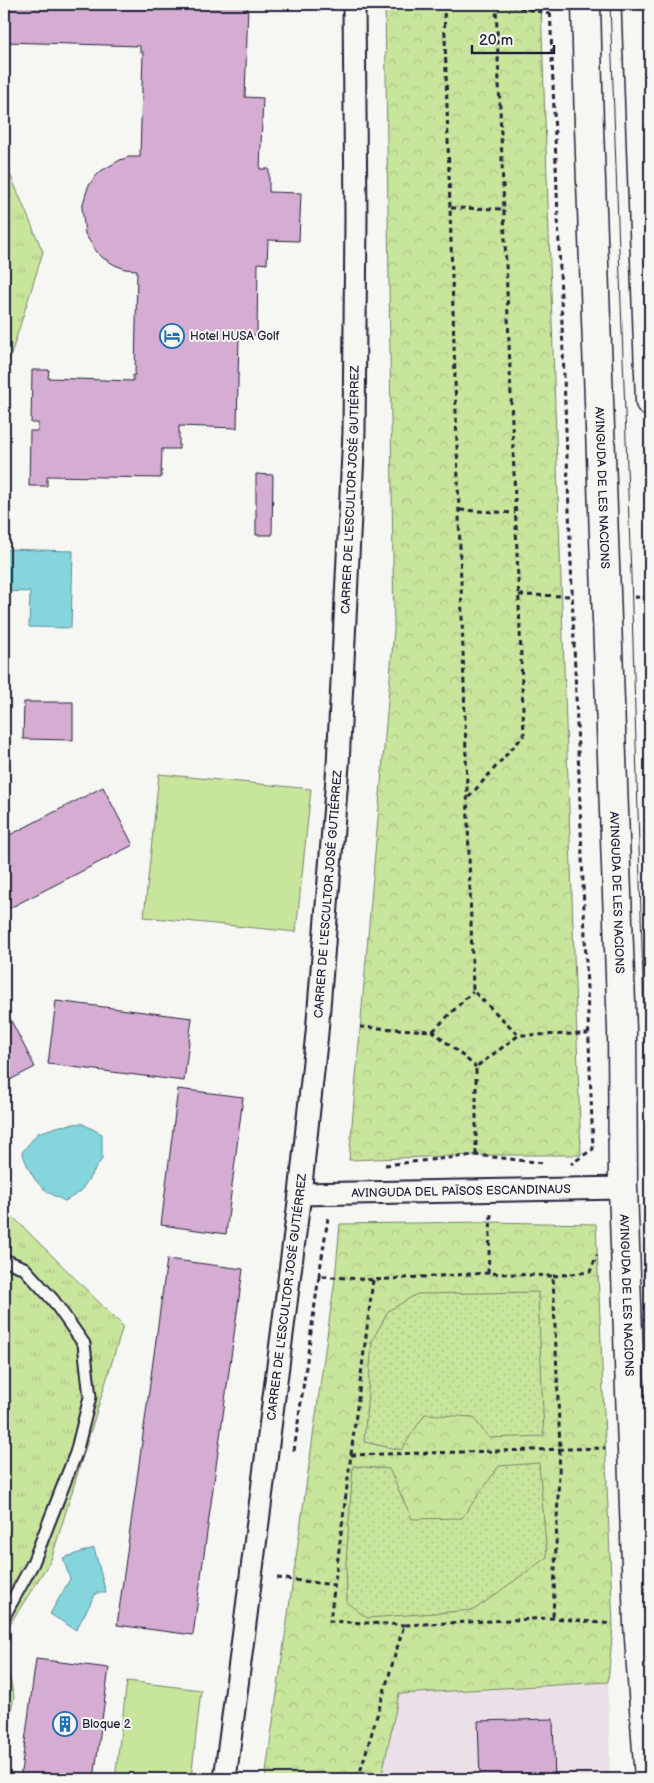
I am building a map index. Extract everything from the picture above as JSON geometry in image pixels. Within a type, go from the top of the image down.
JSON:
[{"type":"main road","name":"AVINGUDA DE LES NACIONS","points":[[586,4],[622,1030],[623,1188],[638,1624],[649,1779]]},
{"type":"main road","points":[[636,4],[644,43],[650,402]]},
{"type":"street","name":"CARRER DE L'ESCULTOR JOSÉ GUTIÉRREZ","points":[[225,1779],[300,1194],[317,1033],[338,766],[353,442],[356,216],[354,4]]},
{"type":"street","name":"AVINGUDA DEL PAÏSOS ESCANDINAUS","points":[[300,1194],[623,1188]]},
{"type":"lane","points":[[4,1260],[24,1268],[53,1300],[84,1344],[90,1397],[76,1453],[37,1555],[4,1616]]},
{"type":"path","points":[[444,4],[473,991],[519,1035]]},
{"type":"path","points":[[468,798],[524,735],[496,4]]},
{"type":"path","points":[[502,4],[550,14]]},
{"type":"path","points":[[550,4],[593,1148],[569,1166]]},
{"type":"path","points":[[451,208],[504,209]]},
{"type":"path","points":[[460,510],[515,513]]},
{"type":"path","points":[[433,1030],[473,991]]},
{"type":"path","points":[[360,1027],[433,1030],[476,1067],[476,1155]]},
{"type":"path","points":[[476,1067],[519,1035],[588,1034]]},
{"type":"path","points":[[378,1166],[476,1155],[550,1164]]},
{"type":"path","points":[[488,1273],[491,1211]]},
{"type":"path","points":[[294,1451],[329,1212]]},
{"type":"path","points":[[319,1276],[373,1280],[488,1273],[553,1276],[590,1272],[597,1254]]},
{"type":"path","points":[[553,1276],[560,1449],[553,1618]]},
{"type":"path","points":[[373,1280],[330,1622],[404,1625],[553,1618],[618,1625],[638,1624]]},
{"type":"path","points":[[351,1455],[606,1448]]},
{"type":"path","points":[[276,1587],[277,1578],[335,1585]]},
{"type":"path","points":[[358,1779],[404,1625]]},
{"type":"shaded area","points":[[608,1682],[610,1779],[381,1779],[399,1694]]},
{"type":"green space","points":[[385,4],[541,4],[581,1155],[476,1155],[349,1160],[394,630]]},
{"type":"green space","points":[[4,160],[43,252],[4,377]]},
{"type":"green space","points":[[159,774],[311,789],[296,932],[144,917]]},
{"type":"green space","points":[[4,1211],[9,1213],[123,1326],[51,1560],[4,1633]]},
{"type":"green space","points":[[486,1222],[596,1224],[613,1627],[608,1682],[399,1694],[381,1779],[265,1779],[335,1279],[340,1224]]},
{"type":"green space","points":[[538,1292],[544,1436],[489,1438],[473,1417],[425,1414],[401,1450],[364,1442],[372,1341],[388,1311],[417,1294]]},
{"type":"green space","points":[[539,1463],[547,1557],[474,1610],[367,1618],[347,1603],[346,1562],[353,1466],[389,1469],[412,1519],[462,1518],[499,1466]]},
{"type":"green space","points":[[4,1652],[14,1697],[4,1743]]},
{"type":"green space","points":[[127,1681],[201,1690],[191,1779],[115,1779]]},
{"type":"water","points":[[4,549],[73,551],[71,628],[29,627],[30,592],[4,591]]},
{"type":"water","points":[[81,1123],[102,1134],[102,1159],[80,1192],[65,1201],[48,1192],[37,1182],[22,1152],[38,1133],[60,1126]]},
{"type":"water","points":[[94,1548],[106,1593],[96,1593],[76,1630],[50,1614],[70,1579],[63,1558]]},
{"type":"building","points":[[4,4],[248,4],[245,97],[263,98],[260,169],[269,169],[269,192],[301,193],[299,241],[268,240],[267,264],[258,263],[257,335],[239,335],[237,428],[179,426],[179,449],[162,449],[161,478],[47,476],[47,486],[29,486],[30,431],[38,431],[38,423],[31,423],[32,370],[49,370],[48,378],[133,381],[133,375],[135,375],[137,270],[125,269],[115,265],[96,251],[85,234],[82,207],[88,187],[101,171],[120,160],[129,157],[140,157],[143,52],[140,52],[140,46],[4,42]]},
{"type":"building","points":[[256,474],[273,475],[272,535],[256,535]]},
{"type":"building","points":[[24,702],[73,702],[73,740],[23,739]]},
{"type":"building","points":[[103,787],[133,845],[4,911],[4,838]]},
{"type":"building","points":[[56,1001],[192,1018],[184,1081],[48,1064]]},
{"type":"building","points":[[4,1010],[35,1067],[4,1083]]},
{"type":"building","points":[[178,1089],[243,1097],[226,1234],[161,1225]]},
{"type":"building","points":[[167,1259],[243,1269],[193,1635],[117,1625]]},
{"type":"building","name":"Bloque 2","points":[[36,1659],[109,1668],[94,1779],[20,1779]]},
{"type":"building","points":[[553,1719],[555,1779],[480,1779],[478,1721]]},
{"type":"tram line","points":[[610,4],[631,575],[650,1218]]},
{"type":"place","name":"Hotel HUSA Golf","points":[[172,336]]},
{"type":"place","name":"Bloque 2","points":[[65,1724]]}]
